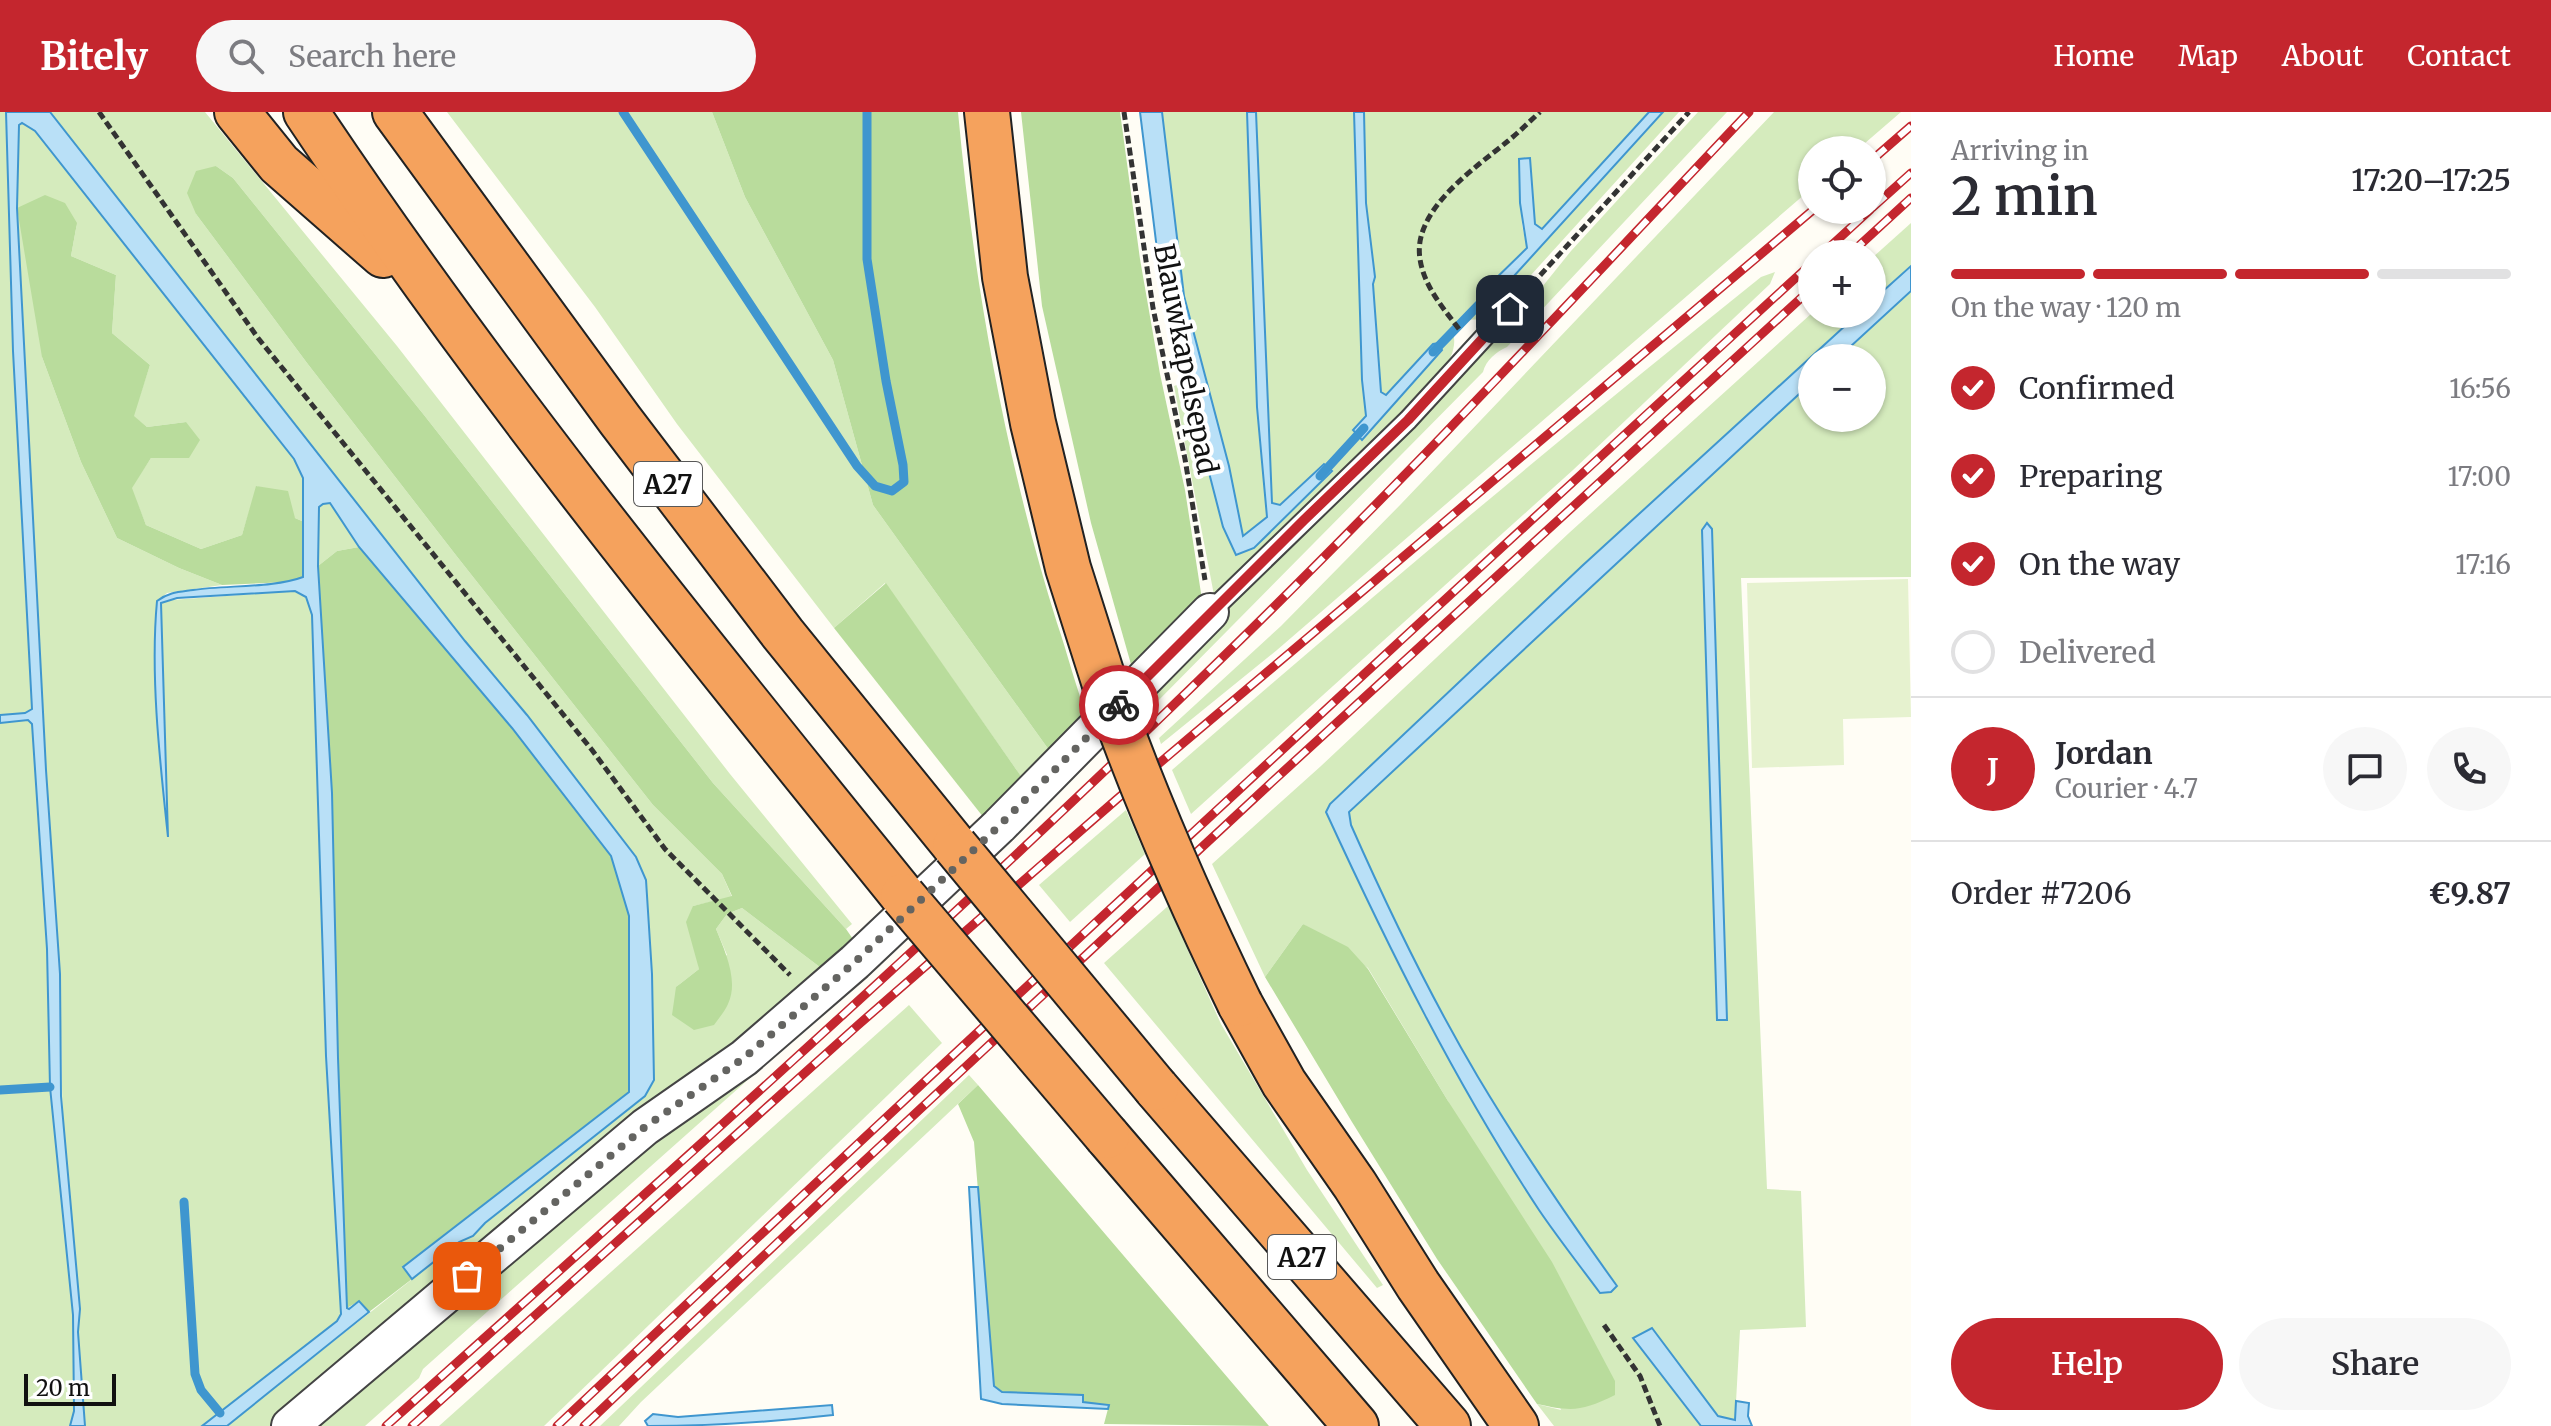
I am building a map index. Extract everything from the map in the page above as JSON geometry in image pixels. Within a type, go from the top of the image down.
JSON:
[{"type":"highway","name":"A27","points":[[237,112],[279,164],[442,306]]},
{"type":"highway","name":"A27","points":[[306,112],[442,306],[663,596],[903,896],[1356,1426]]},
{"type":"highway","name":"A27","points":[[395,112],[629,433],[783,634],[1156,1088],[1448,1426]]},
{"type":"highway","points":[[987,112],[1005,277],[1033,423],[1068,568],[1130,757],[1186,892],[1240,1004],[1284,1083],[1355,1185],[1426,1298],[1516,1426]]},
{"type":"street","points":[[290,1426],[645,1127],[744,1058],[855,962],[999,826],[1210,612]]},
{"type":"lane","points":[[1210,612],[1408,420],[1510,309]]},
{"type":"path","points":[[99,112],[258,338],[592,750],[665,849],[812,999]]},
{"type":"path","name":"Blauwkapelsepad","points":[[1124,112],[1153,308],[1185,459],[1210,612]]},
{"type":"path","points":[[1452,320],[1431,291],[1420,261],[1419,245],[1423,229],[1454,187],[1540,112]]},
{"type":"path","points":[[1510,309],[1689,112]]},
{"type":"path","points":[[1604,1325],[1640,1376],[1660,1426]]},
{"type":"green space","points":[[0,112],[6,112],[13,351],[32,709],[25,713],[0,715]]},
{"type":"green space","points":[[50,112],[205,112],[397,346],[730,774],[852,924],[846,929],[713,783],[424,415],[233,178],[216,166],[196,214],[307,363],[653,805],[722,874],[732,897],[693,906],[699,969],[676,987],[727,955],[716,929],[727,914],[742,908],[829,974],[275,1426],[227,1426],[459,1242],[474,1235],[645,1096],[654,1080],[646,880],[635,857],[527,715],[465,641]]},
{"type":"green space","points":[[447,112],[712,112],[745,197],[833,360],[873,505],[1054,757],[1025,782],[885,583],[834,628],[677,424],[595,307]]},
{"type":"green space","points":[[712,112],[958,112],[973,241],[1007,434],[1038,560],[1089,721],[1054,757],[873,505],[833,360],[745,197]]},
{"type":"green space","points":[[1021,112],[1120,112],[1140,259],[1185,490],[1203,606],[1134,675],[1091,523],[1042,306]]},
{"type":"green space","points":[[1162,112],[1247,112],[1257,407],[1267,517],[1242,537],[1229,466],[1184,296]]},
{"type":"green space","points":[[1256,112],[1354,112],[1362,380],[1366,417],[1362,439],[1407,374],[1385,396],[1381,392],[1375,277],[1366,202],[1364,112],[1649,112],[1542,229],[1535,225],[1530,158],[1519,159],[1522,225],[1527,248],[1485,290],[1488,296],[1663,112],[1679,112],[1491,319],[1460,320],[1452,330],[1454,348],[1451,357],[1422,396],[1220,594],[1214,595],[1174,386],[1185,382],[1223,527],[1236,555],[1332,471],[1324,464],[1280,505],[1272,504]]},
{"type":"green space","points":[[1698,112],[1727,112],[1507,347],[1492,357],[1483,372],[1148,711],[1142,696],[1318,519],[1517,309],[1526,307],[1571,251]]},
{"type":"green space","points":[[1774,112],[1901,112],[1873,136],[1798,136],[1798,200],[1277,650],[1161,744],[1159,738],[1281,626]]},
{"type":"green space","points":[[22,123],[35,131],[294,459],[303,477],[304,522],[257,486],[242,535],[201,549],[146,525],[131,488],[151,458],[189,458],[186,422],[147,427],[133,416],[150,365],[112,333],[116,275],[71,256],[77,223],[42,357],[81,462],[117,538],[222,585],[167,593],[158,601],[295,591],[306,597],[312,615],[326,1056],[341,1314],[337,1321],[202,1426],[85,1426],[78,1332],[74,1336],[74,1411],[70,1426],[0,1426],[0,723],[28,720],[32,723],[47,949],[50,1087],[61,1191],[63,1141],[60,974],[46,770],[17,208],[19,125]]},
{"type":"green space","points":[[216,166],[233,178],[424,415],[713,783],[846,929],[855,942],[829,974],[742,908],[727,914],[716,929],[727,956],[732,986],[724,1012],[714,1025],[694,1030],[672,1015],[676,987],[699,969],[686,922],[693,906],[732,896],[722,874],[653,805],[307,363],[196,214],[187,193],[196,171]]},
{"type":"green space","points":[[45,195],[65,203],[77,223],[71,256],[116,275],[112,333],[150,365],[134,416],[147,427],[186,422],[200,440],[189,458],[151,458],[132,488],[146,525],[201,549],[242,535],[256,486],[288,491],[295,518],[304,522],[303,577],[290,582],[222,585],[117,538],[81,462],[42,357],[17,208]]},
{"type":"green space","points":[[1911,223],[1911,266],[1886,288],[1886,245]]},
{"type":"green space","points":[[1775,272],[1770,284],[1573,470],[1191,814],[1172,770],[1538,459],[1761,277]]},
{"type":"green space","points":[[1911,291],[1911,577],[1741,578],[1767,1189],[1801,1191],[1806,1327],[1740,1330],[1735,1420],[1718,1416],[1651,1328],[1633,1339],[1701,1426],[1554,1426],[1537,1404],[1561,1410],[1448,1101],[1368,968],[1303,924],[1265,977],[1212,864],[1798,326],[1843,328],[1825,344],[1798,344],[1798,369],[1582,566],[1330,804],[1464,1084],[1540,1210],[1600,1293],[1616,1286],[1528,1156],[1460,1046],[1395,921],[1351,825],[1349,812],[1798,395],[1798,432],[1886,432],[1886,344],[1853,344],[1871,328],[1886,328],[1886,314]],"holes":[[[1707,523],[1712,529],[1726,1020]]]},
{"type":"green space","points":[[330,503],[359,547],[337,551],[318,566],[318,507]]},
{"type":"green space","points":[[359,547],[512,728],[611,856],[629,916],[629,1092],[403,1267],[412,1279],[369,1312],[359,1301],[347,1308],[332,793],[318,566],[337,551]]},
{"type":"green space","points":[[1908,579],[1911,717],[1843,719],[1844,765],[1752,768],[1747,583]]},
{"type":"green space","points":[[886,583],[1025,782],[984,818],[834,628]]},
{"type":"green space","points":[[1126,810],[1145,854],[1070,922],[1039,885]]},
{"type":"green space","points":[[1168,906],[1221,1024],[1307,1170],[1383,1285],[1377,1288],[1104,963]]},
{"type":"green space","points":[[1303,924],[1348,947],[1368,969],[1448,1101],[1552,1262],[1615,1381],[1615,1395],[1577,1408],[1537,1404],[1437,1259],[1265,977]]},
{"type":"green space","points":[[877,965],[423,1369],[419,1378],[365,1426],[299,1426],[605,1170]]},
{"type":"green space","points":[[909,1005],[942,1043],[544,1426],[439,1426]]},
{"type":"green space","points":[[969,1075],[978,1085],[619,1426],[600,1426]]},
{"type":"green space","points":[[978,1085],[1269,1426],[1104,1424],[1109,1405],[1082,1402],[1083,1396],[1002,1392],[994,1386],[974,1142],[958,1104]]},
{"type":"water","points":[[6,112],[50,112],[465,641],[527,715],[636,857],[646,880],[654,1080],[645,1096],[485,1223],[473,1236],[459,1242],[412,1279],[403,1267],[629,1092],[629,916],[611,856],[512,728],[359,547],[330,503],[319,507],[318,566],[332,793],[347,1308],[359,1301],[369,1312],[227,1426],[202,1426],[337,1321],[341,1314],[326,1056],[312,615],[306,597],[295,591],[177,598],[161,603],[168,837],[155,689],[157,601],[179,592],[278,583],[303,577],[303,478],[294,459],[35,131],[22,123],[19,125],[17,208],[46,770],[60,974],[61,1096],[80,1309],[78,1332],[85,1426],[70,1426],[74,1411],[73,1315],[50,1087],[47,949],[32,724],[28,720],[0,723],[0,715],[25,713],[32,709],[13,351]]},
{"type":"water","points":[[1140,112],[1162,112],[1184,296],[1229,466],[1243,536],[1267,517],[1257,407],[1247,112],[1256,112],[1272,503],[1280,505],[1324,464],[1332,471],[1254,548],[1236,555],[1223,527],[1162,290]]},
{"type":"water","points":[[1354,112],[1364,112],[1366,203],[1375,277],[1381,392],[1386,395],[1433,344],[1439,343],[1442,350],[1362,440],[1353,430],[1366,416],[1362,380]]},
{"type":"water","points":[[1649,112],[1663,112],[1494,298],[1488,296],[1484,290],[1527,248],[1520,203],[1519,159],[1530,158],[1535,224],[1542,229]]},
{"type":"water","points":[[1911,266],[1911,291],[1886,314],[1886,288]]},
{"type":"water","points":[[1843,328],[1871,328],[1853,344],[1825,344]]},
{"type":"water","points":[[1798,369],[1798,395],[1349,812],[1351,825],[1395,921],[1460,1046],[1528,1157],[1617,1286],[1611,1292],[1600,1293],[1539,1210],[1452,1065],[1399,965],[1326,812],[1330,804],[1582,566]]},
{"type":"water","points":[[1707,523],[1712,529],[1727,1020],[1717,1020],[1702,530]]},
{"type":"water","points":[[969,1187],[978,1187],[994,1386],[1002,1392],[1083,1395],[1083,1402],[1109,1405],[1108,1409],[1002,1404],[981,1399]]},
{"type":"water","points":[[1652,1328],[1718,1416],[1735,1420],[1736,1401],[1749,1403],[1748,1416],[1752,1426],[1701,1426],[1633,1338]]},
{"type":"water","points":[[832,1405],[833,1415],[787,1420],[671,1426],[648,1426],[645,1421],[653,1414],[678,1417]]},
{"type":"waterway","points":[[623,112],[857,466],[875,486],[892,491],[904,482],[903,465],[867,259],[867,112]]},
{"type":"waterway","points":[[1433,352],[1495,288]]},
{"type":"waterway","points":[[1320,476],[1364,428]]},
{"type":"waterway","points":[[0,1090],[50,1087]]},
{"type":"waterway","points":[[184,1202],[195,1374],[201,1390],[220,1413]]},
{"type":"railway","points":[[386,1426],[811,1044],[1021,850],[1227,653],[1491,385],[1749,112]]},
{"type":"railway","points":[[1886,148],[1911,126]]},
{"type":"railway","points":[[1886,195],[1911,173]]},
{"type":"railway","points":[[1865,240],[1911,198]]},
{"type":"railway","points":[[412,1426],[857,1026],[1117,799],[1798,223]]},
{"type":"railway","points":[[1837,240],[1855,224]]},
{"type":"railway","points":[[557,1426],[1182,842],[1798,276]]},
{"type":"railway","points":[[584,1426],[1272,782],[1798,301]]},
{"type":"way so far","points":[[467,1276],[645,1127],[744,1058],[855,962],[999,826],[1119,705]]},
{"type":"route","points":[[1119,705],[1408,420],[1510,309]]}]
